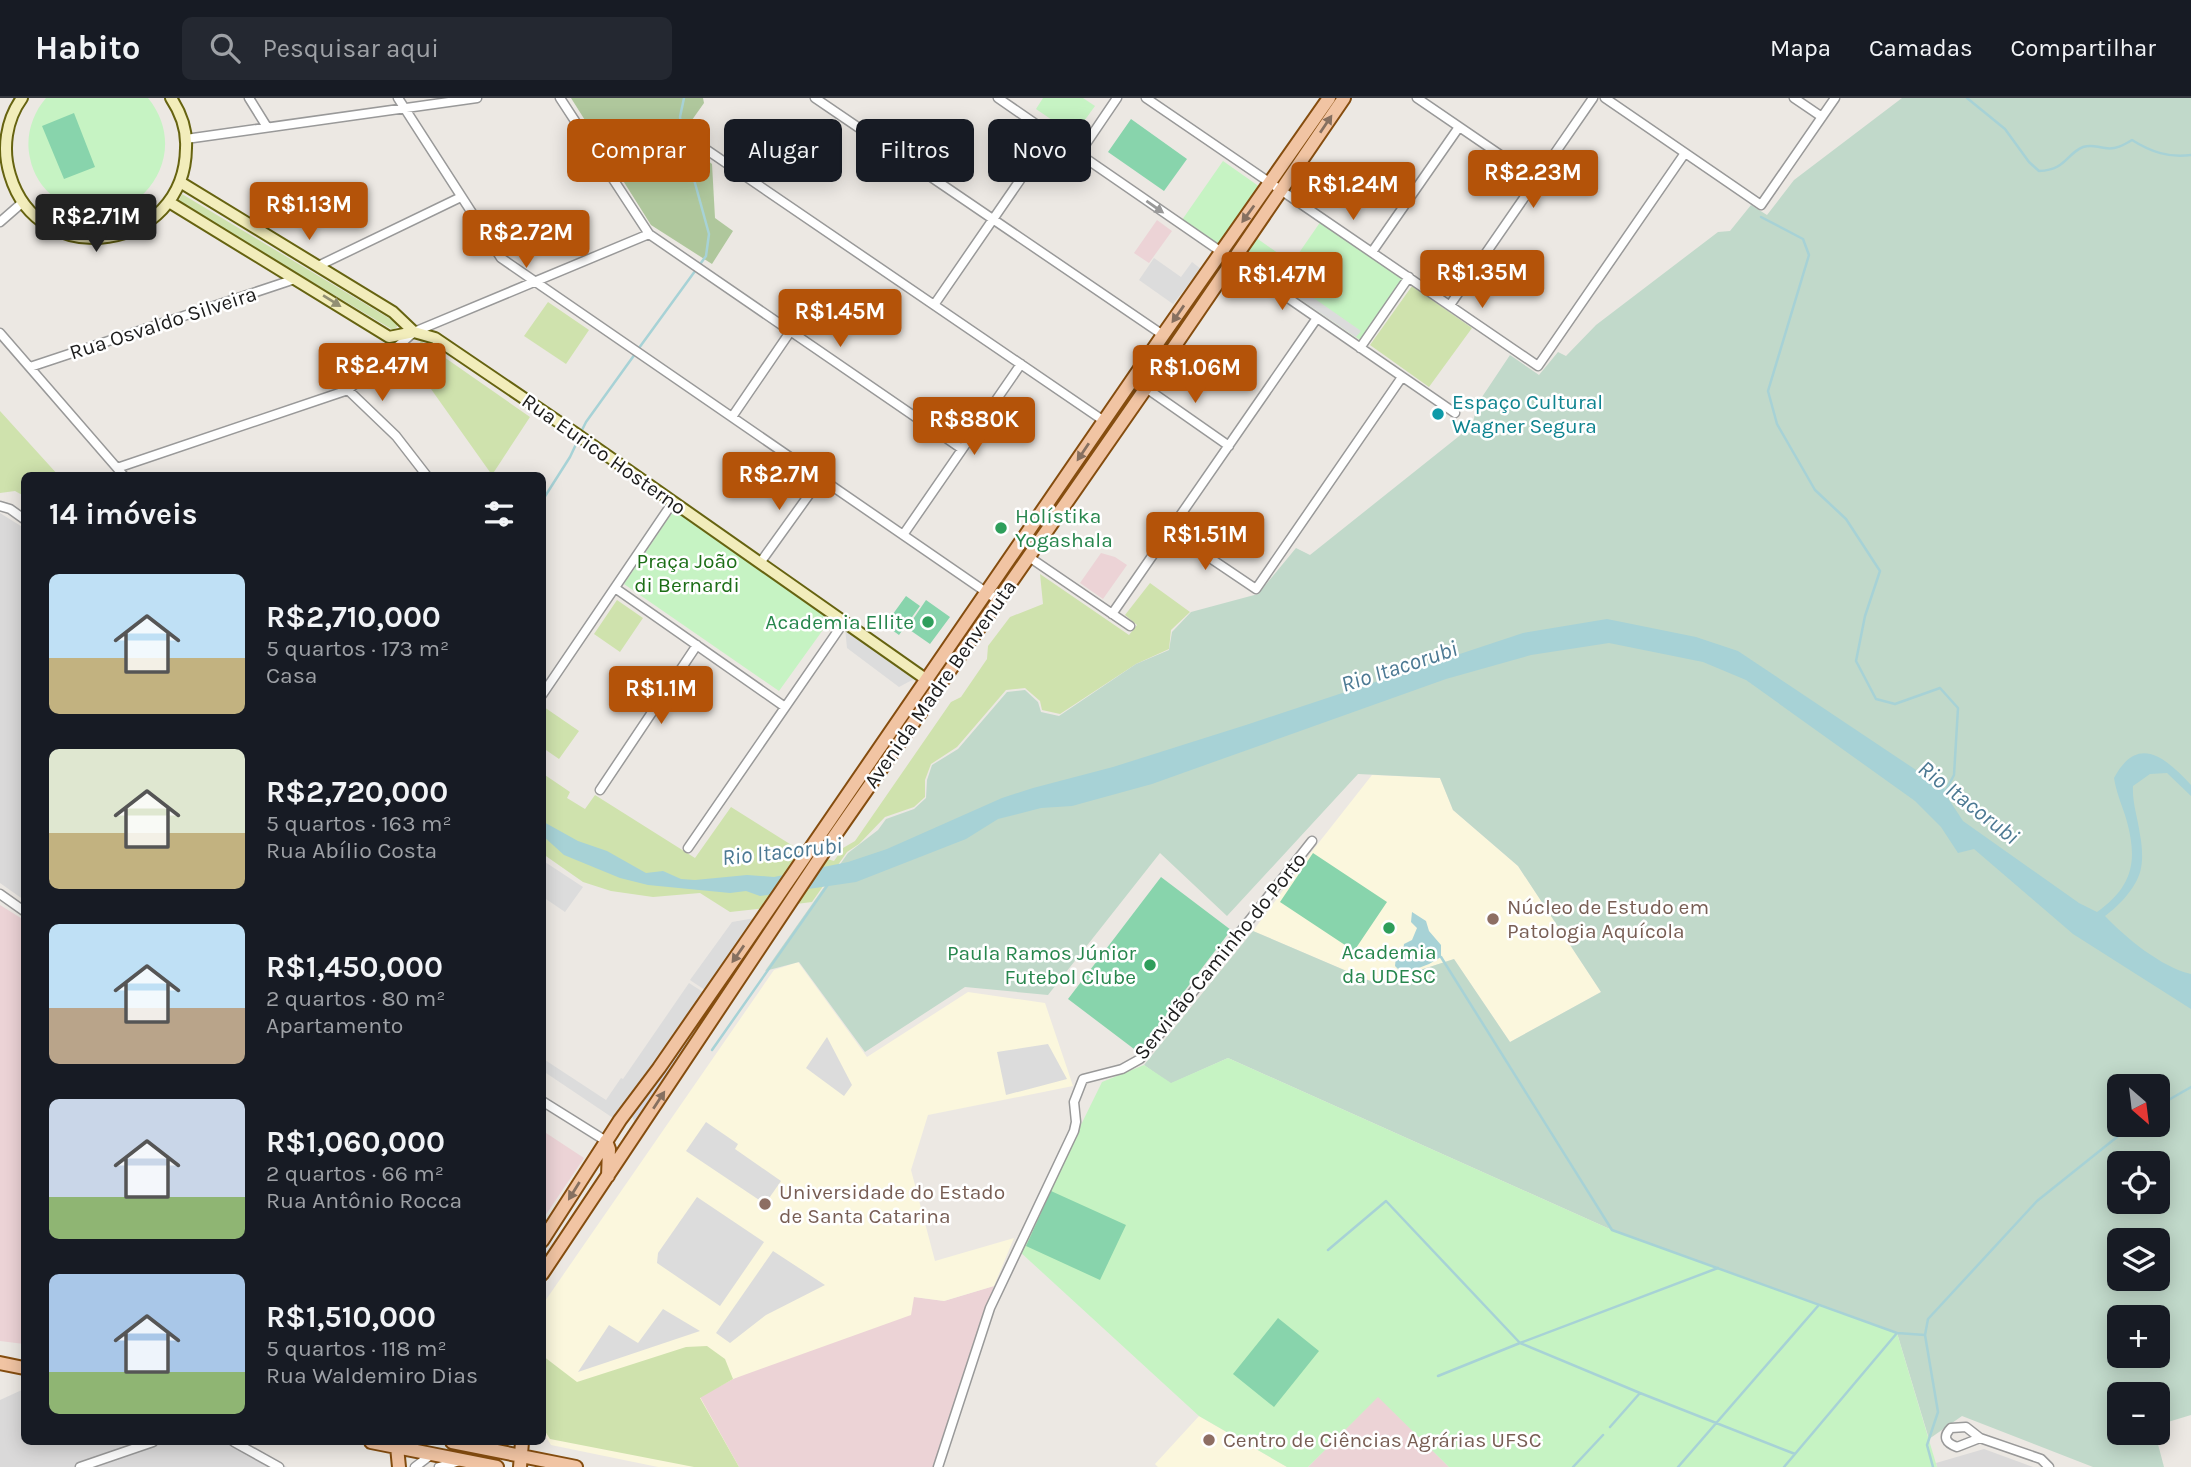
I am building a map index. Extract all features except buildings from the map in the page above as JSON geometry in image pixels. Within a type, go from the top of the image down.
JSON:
[{"type":"main road","name":"Avenida Madre Benvenuta","points":[[546,1269],[831,841],[1233,261],[1329,98]]},
{"type":"main road","name":"Avenida Madre Benvenuta","points":[[546,1235],[627,1110],[659,1068],[1163,335],[1221,253],[1344,98]]},
{"type":"main road","points":[[927,680],[938,689]]},
{"type":"main road","points":[[627,1110],[633,1123],[640,1129]]},
{"type":"main road","points":[[606,1142],[609,1149],[607,1177]]},
{"type":"main road","points":[[0,1363],[21,1367]]},
{"type":"main road","points":[[387,1445],[496,1467]]},
{"type":"main road","points":[[432,1454],[436,1445]]},
{"type":"main road","points":[[462,1445],[521,1462],[576,1467]]},
{"type":"main road","points":[[397,1447],[399,1467]]},
{"type":"street","points":[[22,98],[3,140],[10,174],[23,202],[39,219],[60,232],[83,238],[108,238],[131,232],[152,219],[169,202],[180,181],[186,161],[183,121],[171,98]]},
{"type":"street","points":[[248,98],[267,127]]},
{"type":"street","points":[[398,98],[496,252],[999,601]]},
{"type":"street","points":[[186,139],[477,98]]},
{"type":"street","points":[[560,98],[649,234],[962,449]]},
{"type":"street","points":[[815,98],[1163,335]]},
{"type":"street","points":[[998,98],[1028,119]]},
{"type":"street","points":[[1091,136],[1116,98]]},
{"type":"street","points":[[1146,98],[1538,366],[1685,153]]},
{"type":"street","points":[[1417,98],[1536,180]]},
{"type":"street","points":[[1450,305],[1593,98]]},
{"type":"street","points":[[1605,98],[1761,205],[1835,98]]},
{"type":"street","points":[[1794,98],[1822,117]]},
{"type":"street","points":[[1372,252],[1459,127]]},
{"type":"street","points":[[710,152],[1104,421]]},
{"type":"street","points":[[1091,162],[1455,413]]},
{"type":"street","points":[[180,181],[393,312],[414,332]]},
{"type":"street","points":[[934,305],[1019,182]]},
{"type":"street","points":[[318,266],[461,197]]},
{"type":"street","points":[[0,222],[23,202]]},
{"type":"street","points":[[169,202],[389,337],[414,332],[649,234]]},
{"type":"street","points":[[1360,348],[1409,277]]},
{"type":"street","name":"Rua Osvaldo Silveira","points":[[30,367],[295,279]]},
{"type":"street","points":[[1112,614],[1317,318]]},
{"type":"street","points":[[117,468],[348,390],[414,332]]},
{"type":"street","name":"Rua Eurico Hosterno","points":[[414,332],[435,338],[927,680]]},
{"type":"street","points":[[732,417],[790,332]]},
{"type":"street","points":[[0,333],[120,472]]},
{"type":"street","points":[[903,535],[1021,364]]},
{"type":"street","points":[[1170,531],[1256,589],[1402,377]]},
{"type":"street","points":[[1146,388],[1229,446]]},
{"type":"street","points":[[348,390],[396,436],[424,472]]},
{"type":"street","points":[[760,564],[821,478]]},
{"type":"street","points":[[546,689],[673,502]]},
{"type":"street","points":[[0,506],[21,517]]},
{"type":"street","points":[[1029,557],[1130,626]]},
{"type":"street","points":[[615,588],[785,707]]},
{"type":"street","points":[[688,848],[844,622]]},
{"type":"street","points":[[600,790],[697,645]]},
{"type":"street","name":"Servidão Caminho do Porto","points":[[938,1467],[990,1308],[1018,1244],[1074,1131],[1074,1102],[1083,1079],[1122,1069],[1140,1059],[1312,841]]},
{"type":"street","points":[[0,894],[21,909]]},
{"type":"street","points":[[546,1104],[606,1142]]},
{"type":"street","points":[[1980,1438],[2040,1459],[2049,1467]]},
{"type":"street","points":[[79,1467],[144,1445]]},
{"type":"street","points":[[239,1445],[279,1467]]},
{"type":"street","points":[[415,1467],[432,1454]]},
{"type":"street","points":[[439,1467],[462,1460]]},
{"type":"shaded area","points":[[1157,220],[1172,231],[1149,263],[1134,253]]},
{"type":"shaded area","points":[[1322,255],[1341,268],[1331,276],[1328,289],[1308,275]]},
{"type":"shaded area","points":[[1154,258],[1181,277],[1192,262],[1201,269],[1173,304],[1139,280]]},
{"type":"shaded area","points":[[1221,260],[1225,263],[1115,421],[1111,418]]},
{"type":"shaded area","points":[[1305,292],[1361,331],[1356,337],[1300,299]]},
{"type":"shaded area","points":[[0,513],[21,526],[21,898],[0,883]]},
{"type":"shaded area","points":[[1101,553],[1115,557],[1127,565],[1103,599],[1080,583]]},
{"type":"shaded area","points":[[845,628],[914,679],[899,687],[847,648]]},
{"type":"shaded area","name":"Núcleo de Estudo em Patologia Aquícola","points":[[1372,775],[1440,778],[1453,810],[1518,866],[1601,992],[1510,1042],[1454,959],[1377,984],[1253,931]]},
{"type":"shaded area","points":[[546,863],[583,887],[565,912],[546,899]]},
{"type":"shaded area","points":[[784,894],[788,894],[635,1122],[632,1116]]},
{"type":"shaded area","points":[[0,905],[21,918],[21,1344],[0,1341]]},
{"type":"shaded area","points":[[755,918],[705,990],[690,980],[732,922]]},
{"type":"shaded area","name":"Universidade do Estado de Santa Catarina","points":[[798,962],[867,1057],[968,992],[1045,1003],[1073,1086],[928,1115],[911,1170],[935,1261],[1014,1238],[994,1286],[944,1301],[914,1297],[911,1315],[733,1379],[700,1397],[739,1467],[658,1467],[551,1445],[546,1437],[546,1300],[774,970]]},
{"type":"shaded area","points":[[689,983],[703,992],[616,1120],[546,1073],[546,1061],[606,1100],[621,1078],[623,1079]]},
{"type":"shaded area","points":[[827,1037],[852,1085],[844,1096],[806,1068]]},
{"type":"shaded area","points":[[1048,1044],[1067,1079],[1006,1095],[997,1052]]},
{"type":"shaded area","points":[[706,1122],[738,1144],[735,1149],[781,1181],[765,1204],[686,1151]]},
{"type":"shaded area","points":[[546,1133],[584,1158],[546,1215]]},
{"type":"shaded area","points":[[697,1197],[764,1242],[720,1306],[657,1263],[658,1253]]},
{"type":"shaded area","points":[[773,1251],[825,1285],[766,1315],[730,1343],[716,1333]]},
{"type":"shaded area","points":[[994,1286],[933,1467],[739,1467],[699,1397],[914,1297],[944,1301]]},
{"type":"shaded area","points":[[663,1309],[700,1331],[578,1372],[609,1325],[638,1343]]},
{"type":"shaded area","points":[[21,1390],[21,1445],[250,1445],[287,1467],[0,1467],[0,1400]]},
{"type":"shaded area","points":[[1378,1396],[1449,1467],[1308,1467]]},
{"type":"shaded area","name":"Centro de Ciências Agrárias UFSC","points":[[1199,1416],[1287,1467],[1158,1467],[1155,1464]]},
{"type":"shaded area","points":[[1984,1449],[2033,1467],[1937,1467],[1936,1463]]},
{"type":"green space","points":[[46,98],[148,98],[162,123],[165,148],[159,172],[146,192],[127,206],[104,213],[80,211],[50,194],[31,164],[28,142],[37,111]]},
{"type":"green space","points":[[571,98],[703,98],[704,103],[693,119],[584,119]]},
{"type":"green space","points":[[1043,98],[1083,98],[1095,106],[1086,119],[1051,119],[1036,109]]},
{"type":"green space","points":[[1902,98],[2191,98],[2191,1415],[2170,1421],[2170,1382],[2107,1382],[2107,1445],[2158,1445],[2164,1467],[2093,1467],[1962,1416],[1929,1439],[1897,1333],[1612,1230],[1228,1058],[1170,1084],[1144,1065],[1253,931],[1377,984],[1454,959],[1510,1042],[1601,992],[1518,866],[1453,810],[1440,778],[1358,774],[1227,916],[1160,853],[1048,995],[965,987],[865,1052],[799,962],[765,971],[848,853],[878,830],[886,819],[914,809],[926,798],[927,780],[932,765],[958,749],[1007,692],[1025,690],[1038,702],[1041,712],[1059,716],[1136,664],[1169,650],[1172,632],[1191,612],[1258,594],[1296,548],[1310,555],[1473,425],[1476,406],[1510,355],[1539,375],[1558,352],[1566,356],[1596,325],[1718,232],[1730,231],[1751,205],[1767,215],[1794,180]]},
{"type":"green space","points":[[74,113],[95,167],[64,179],[42,126]]},
{"type":"green space","points":[[1131,119],[1187,159],[1164,191],[1108,152]]},
{"type":"green space","points":[[1223,161],[1260,187],[1219,245],[1182,220]]},
{"type":"green space","points":[[710,162],[712,164],[715,218],[733,231],[712,264],[651,225],[624,182],[710,182]]},
{"type":"green space","points":[[182,194],[397,323],[397,327],[393,330],[178,202]]},
{"type":"green space","points":[[1321,221],[1404,278],[1360,340],[1241,258],[1255,237],[1292,263]]},
{"type":"green space","points":[[1412,286],[1472,328],[1429,387],[1370,345]]},
{"type":"green space","points":[[548,302],[589,330],[566,364],[524,336]]},
{"type":"green space","points":[[421,341],[530,417],[494,472],[490,472],[409,358]]},
{"type":"green space","points":[[0,411],[55,472],[21,472],[21,494],[15,491],[0,493]]},
{"type":"green space","name":"Praça João di Bernardi","points":[[674,510],[830,620],[779,691],[624,584]]},
{"type":"green space","points":[[1040,574],[1129,635],[1137,625],[1125,615],[1150,583],[1190,612],[1171,630],[1169,649],[1136,664],[1060,714],[1042,710],[1040,701],[1025,688],[1006,690],[957,747],[931,764],[925,780],[925,797],[914,807],[885,817],[859,844],[847,852],[812,902],[780,906],[635,1122],[632,1116],[774,907],[730,912],[700,893],[653,897],[611,891],[583,882],[546,856],[546,776],[570,792],[567,798],[585,809],[595,795],[695,858],[731,807],[801,851],[834,861],[843,848],[855,841],[951,702],[961,697],[987,659],[988,646],[1010,617],[1043,604]]},
{"type":"green space","name":"Academia Ellite","points":[[906,596],[920,606],[899,635],[885,625]]},
{"type":"green space","points":[[617,600],[643,618],[620,652],[594,634]]},
{"type":"green space","name":"Academia Ellite","points":[[926,600],[950,617],[930,644],[907,628]]},
{"type":"green space","points":[[546,708],[579,731],[559,759],[546,750]]},
{"type":"green space","points":[[1313,853],[1387,902],[1354,951],[1280,902]]},
{"type":"green space","name":"Paula Ramos Júnior Futebol Clube","points":[[1161,877],[1231,930],[1138,1052],[1068,999]]},
{"type":"green space","points":[[1228,1058],[1612,1230],[1897,1333],[1937,1467],[1449,1467],[1378,1397],[1308,1467],[1287,1467],[1199,1416],[1019,1251],[1102,1082],[1144,1065],[1171,1083]]},
{"type":"green space","points":[[1051,1191],[1126,1225],[1100,1280],[1026,1246]]},
{"type":"green space","points":[[1278,1318],[1319,1351],[1274,1407],[1233,1374]]},
{"type":"green space","points":[[707,1346],[725,1359],[733,1379],[700,1398],[739,1467],[694,1467],[550,1439],[546,1433],[546,1358],[577,1382],[686,1347]]},
{"type":"water","points":[[1607,619],[1696,637],[1738,651],[1934,782],[1941,776],[1946,795],[1963,821],[2079,903],[2097,912],[2110,902],[2126,881],[2132,857],[2129,830],[2114,778],[2123,764],[2133,756],[2152,754],[2162,759],[2191,785],[2191,796],[2167,773],[2150,774],[2133,786],[2142,847],[2141,868],[2127,895],[2105,916],[2145,951],[2168,965],[2191,974],[2191,1009],[2073,934],[1974,849],[1958,853],[1941,827],[1915,801],[1746,680],[1703,662],[1609,643],[1531,655],[1446,679],[1152,784],[1072,806],[1041,808],[998,819],[966,839],[856,882],[760,896],[746,891],[730,893],[648,885],[620,878],[564,855],[546,839],[546,823],[578,841],[607,851],[646,873],[663,871],[681,879],[747,875],[774,877],[848,862],[887,849],[1002,798],[1113,767],[1249,724],[1523,633]]},
{"type":"water","points":[[1412,912],[1426,921],[1429,931],[1441,945],[1441,957],[1403,974],[1395,966],[1396,956],[1403,951],[1404,944],[1412,940],[1417,928],[1411,922]]},
{"type":"waterway","points":[[639,348],[706,256],[709,234],[684,143],[680,117],[684,98]]},
{"type":"waterway","points":[[1967,98],[2005,129],[2029,162],[2039,171],[2055,168],[2083,147],[2112,148],[2132,140],[2160,153],[2191,155]]},
{"type":"waterway","name":"Rio Itacorubi","points":[[1761,217],[1803,239],[1809,255],[1768,391],[1777,424],[1815,490],[1846,519],[1880,571],[1865,616],[1856,661],[1876,699],[1895,704],[1940,688],[1958,708],[1954,775],[1945,792]]},
{"type":"waterway","points":[[581,432],[635,354]]},
{"type":"waterway","points":[[546,495],[579,438]]},
{"type":"waterway","points":[[712,1050],[827,886]]},
{"type":"waterway","points":[[1441,957],[1612,1230],[1897,1333]]},
{"type":"waterway","points":[[2170,1099],[2191,1087]]},
{"type":"waterway","points":[[1933,1467],[1927,1445],[1938,1412],[1925,1335],[1928,1319],[2037,1201],[2116,1138]]},
{"type":"waterway","points":[[1328,1250],[1386,1201],[1520,1343],[1718,1268]]},
{"type":"waterway","points":[[1678,1467],[1818,1306]]},
{"type":"waterway","points":[[1784,1467],[1897,1333],[1925,1335]]},
{"type":"waterway","points":[[1438,1376],[1520,1343],[1640,1393]]},
{"type":"waterway","points":[[1610,1427],[1640,1393],[1795,1454]]},
{"type":"waterway","points":[[1573,1467],[1603,1435]]},
{"type":"place","name":"Espaço Cultural Wagner Segura","points":[[1438,414]]},
{"type":"place","name":"Holístika Yogashala","points":[[1001,528]]},
{"type":"place","name":"Academia Ellite","points":[[928,622]]},
{"type":"place","name":"Núcleo de Estudo em Patologia Aquícola","points":[[1493,919]]},
{"type":"place","name":"Academia da UDESC","points":[[1389,928]]},
{"type":"place","name":"Paula Ramos Júnior Futebol Clube","points":[[1150,965]]},
{"type":"place","name":"Universidade do Estado de Santa Catarina","points":[[765,1204]]},
{"type":"place","name":"Centro de Ciências Agrárias UFSC","points":[[1209,1440]]}]
